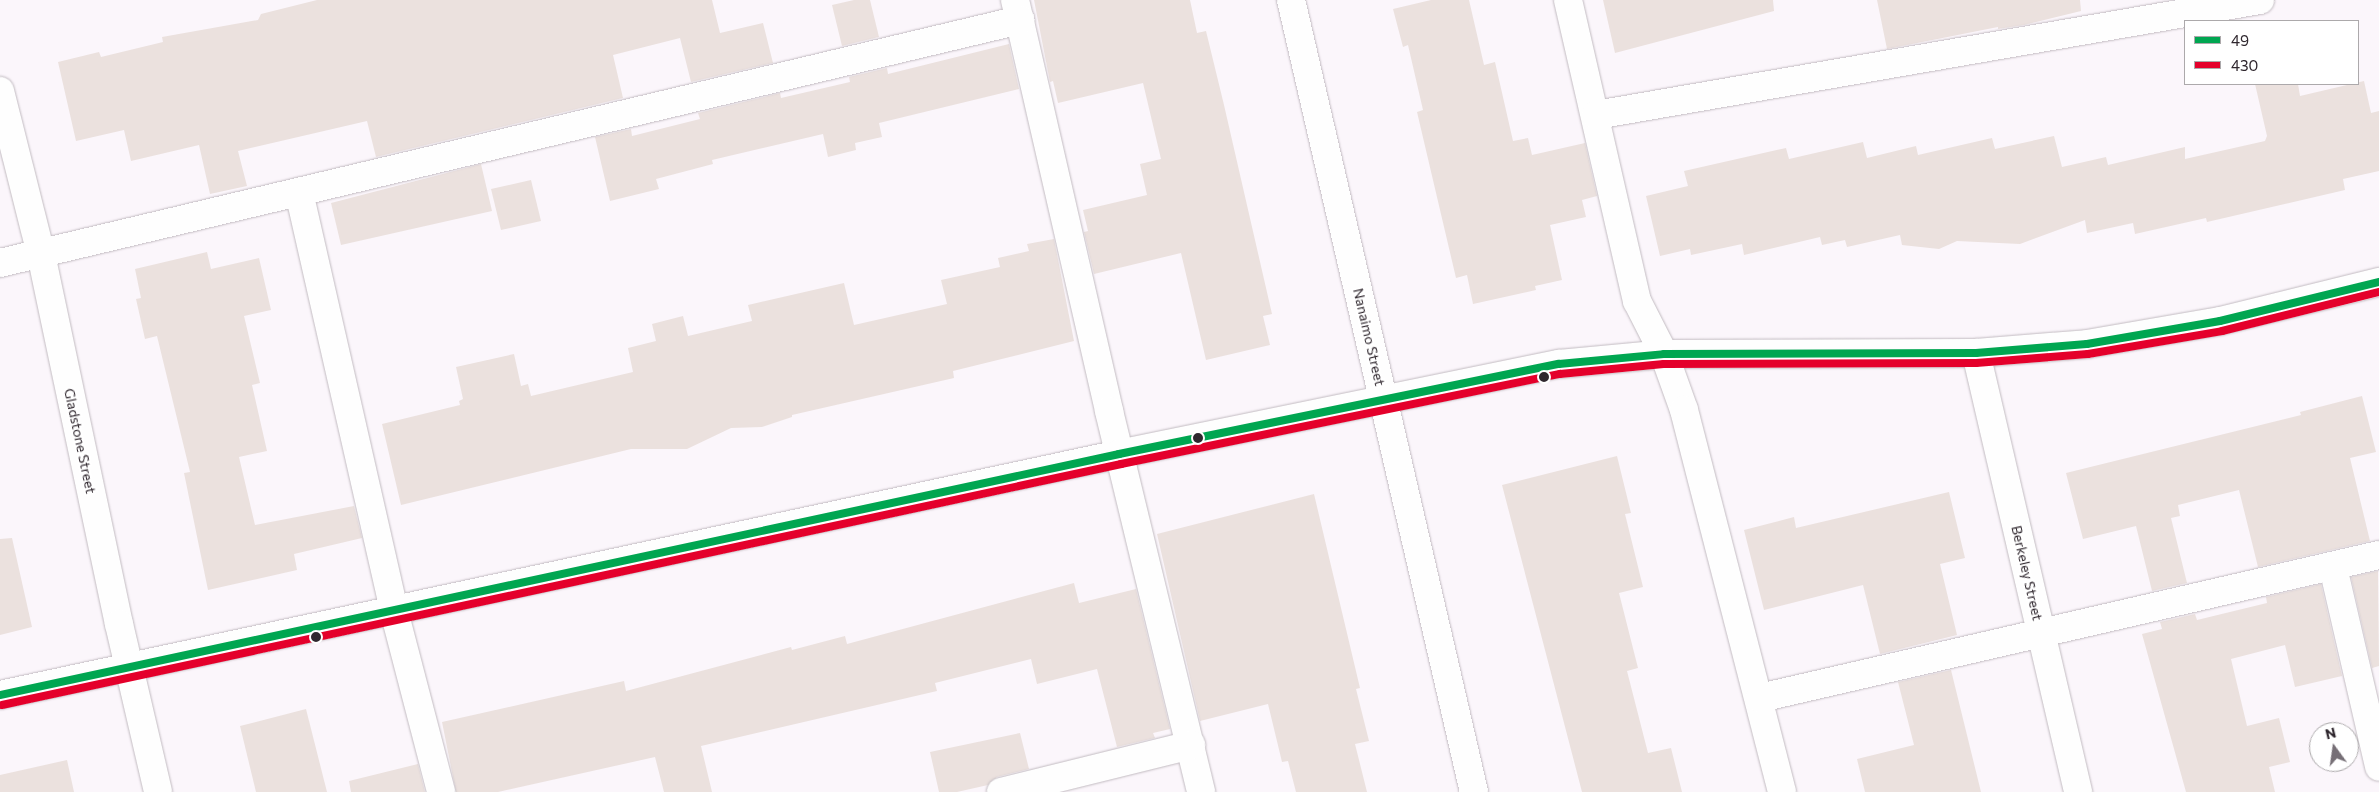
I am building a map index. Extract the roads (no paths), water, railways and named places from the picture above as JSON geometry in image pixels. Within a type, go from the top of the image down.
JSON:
[{"type":"street","name":"Nanaimo Street","points":[[1290,0],[1474,792]]},
{"type":"street","points":[[1568,0],[1596,115],[1637,301],[1664,354],[1684,410],[1760,698],[1782,792]]},
{"type":"street","points":[[1596,115],[2260,0]]},
{"type":"street","points":[[0,264],[299,192],[1017,10],[1119,454],[1201,792]]},
{"type":"street","name":"Gladstone Street","points":[[0,91],[41,254],[128,668],[158,792]]},
{"type":"street","points":[[299,192],[394,611],[441,792]]},
{"type":"street","points":[[0,695],[1119,454],[1383,398],[1559,364],[1664,354],[1976,353],[2087,344],[2220,321],[2379,282]]},
{"type":"street","name":"Berkeley Street","points":[[1976,353],[2078,792]]},
{"type":"street","points":[[1760,698],[2379,555]]},
{"type":"street","points":[[2333,567],[2379,767]]},
{"type":"street","points":[[1001,792],[1191,745]]}]
